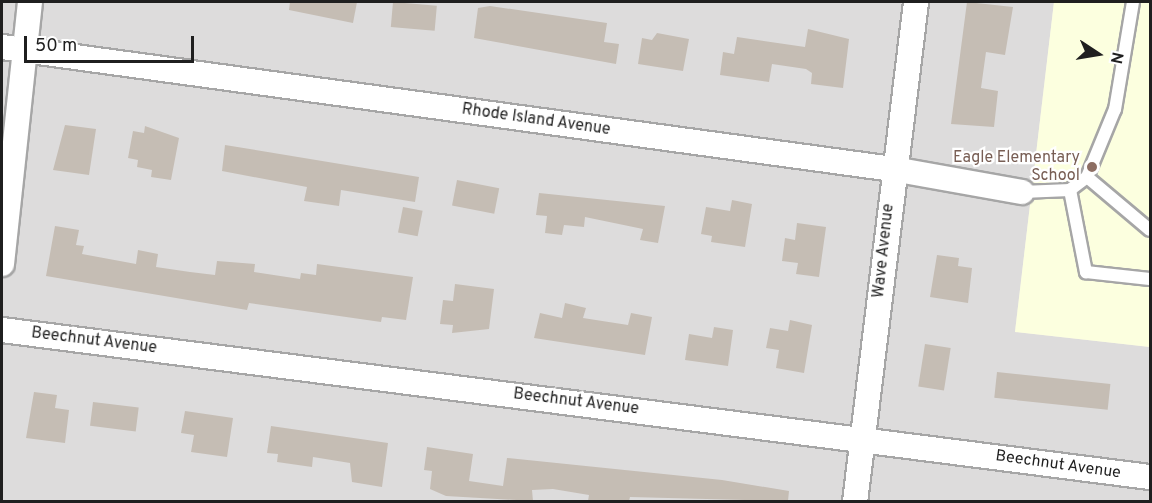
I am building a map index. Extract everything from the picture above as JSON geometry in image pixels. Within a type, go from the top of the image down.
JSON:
[{"type":"street","points":[[2,264],[13,48],[30,2]]},
{"type":"street","name":"Wave Avenue","points":[[855,501],[893,169],[916,2]]},
{"type":"street","name":"Rhode Island Avenue","points":[[13,48],[893,169],[1022,192]]},
{"type":"street","name":"Beechnut Avenue","points":[[2,330],[863,438],[1150,477]]},
{"type":"lane","points":[[1133,2],[1115,109],[1087,177],[1070,190],[1086,272],[1150,279]]},
{"type":"lane","points":[[1087,177],[1150,230]]},
{"type":"lane","name":"Rhode Island Avenue","points":[[1022,192],[1070,190]]},
{"type":"shaded area","points":[[2,2],[1054,2],[1015,332],[1150,347],[1150,501],[2,501]]},
{"type":"shaded area","name":"Eagle Elementary School","points":[[1054,2],[1150,2],[1150,347],[1015,332]]},
{"type":"building","points":[[290,2],[357,2],[353,23],[289,10]]},
{"type":"building","points":[[393,2],[437,6],[435,31],[391,27]]},
{"type":"building","points":[[967,2],[1013,7],[1005,55],[986,52],[981,88],[998,91],[994,127],[951,124]]},
{"type":"building","points":[[490,6],[607,23],[604,42],[619,44],[616,64],[474,38],[478,8]]},
{"type":"building","points":[[808,29],[849,39],[843,88],[811,84],[812,73],[806,69],[772,64],[769,82],[720,75],[723,52],[734,54],[737,37],[805,47]]},
{"type":"building","points":[[657,33],[689,39],[683,71],[638,64],[642,38],[652,40]]},
{"type":"building","points":[[65,125],[96,129],[89,175],[53,170]]},
{"type":"building","points":[[145,126],[179,138],[171,180],[151,177],[152,170],[137,167],[138,160],[128,158],[133,131],[144,133]]},
{"type":"building","points":[[225,145],[419,177],[415,202],[341,190],[339,206],[304,201],[307,187],[222,171]]},
{"type":"building","points":[[457,180],[499,188],[494,214],[452,206]]},
{"type":"building","points":[[539,193],[665,206],[658,243],[640,240],[643,229],[585,217],[584,227],[564,225],[562,235],[545,233],[547,216],[536,215]]},
{"type":"building","points":[[732,200],[752,204],[745,247],[711,242],[712,236],[701,234],[706,207],[730,211]]},
{"type":"building","points":[[403,207],[423,211],[418,236],[398,233]]},
{"type":"building","points":[[797,223],[826,227],[819,277],[796,274],[798,263],[782,261],[785,238],[795,240]]},
{"type":"building","points":[[55,226],[79,230],[76,245],[84,246],[82,254],[136,264],[138,250],[158,254],[156,267],[190,272],[215,275],[217,261],[255,264],[254,272],[300,279],[301,273],[316,275],[317,264],[413,277],[406,320],[382,317],[381,322],[249,303],[247,310],[46,276]]},
{"type":"building","points":[[937,255],[959,258],[958,266],[972,268],[968,303],[930,297]]},
{"type":"building","points":[[455,284],[494,289],[489,329],[452,333],[453,325],[440,324],[443,300],[453,301]]},
{"type":"building","points":[[565,303],[586,308],[583,318],[628,325],[631,313],[652,317],[645,355],[534,338],[540,313],[562,318]]},
{"type":"building","points":[[790,320],[812,325],[804,373],[776,368],[779,350],[766,348],[770,328],[788,331]]},
{"type":"building","points":[[714,327],[733,330],[728,366],[685,360],[689,334],[712,338]]},
{"type":"building","points":[[925,344],[951,348],[944,391],[918,386]]},
{"type":"building","points":[[997,372],[1110,384],[1108,410],[994,398]]},
{"type":"building","points":[[34,392],[57,395],[55,408],[69,410],[65,443],[26,438]]},
{"type":"building","points":[[93,402],[139,408],[136,431],[90,426]]},
{"type":"building","points":[[185,411],[233,418],[227,457],[191,452],[194,435],[181,433]]},
{"type":"building","points":[[271,426],[388,443],[382,487],[352,482],[350,463],[313,457],[312,467],[277,462],[278,454],[267,453]]},
{"type":"building","points":[[427,447],[473,454],[469,481],[503,486],[507,458],[722,480],[789,491],[788,501],[630,497],[629,501],[588,501],[589,495],[553,489],[532,490],[533,501],[446,496],[430,489],[432,471],[424,470]]},
{"type":"place","name":"Eagle Elementary School","points":[[1092,167]]}]
